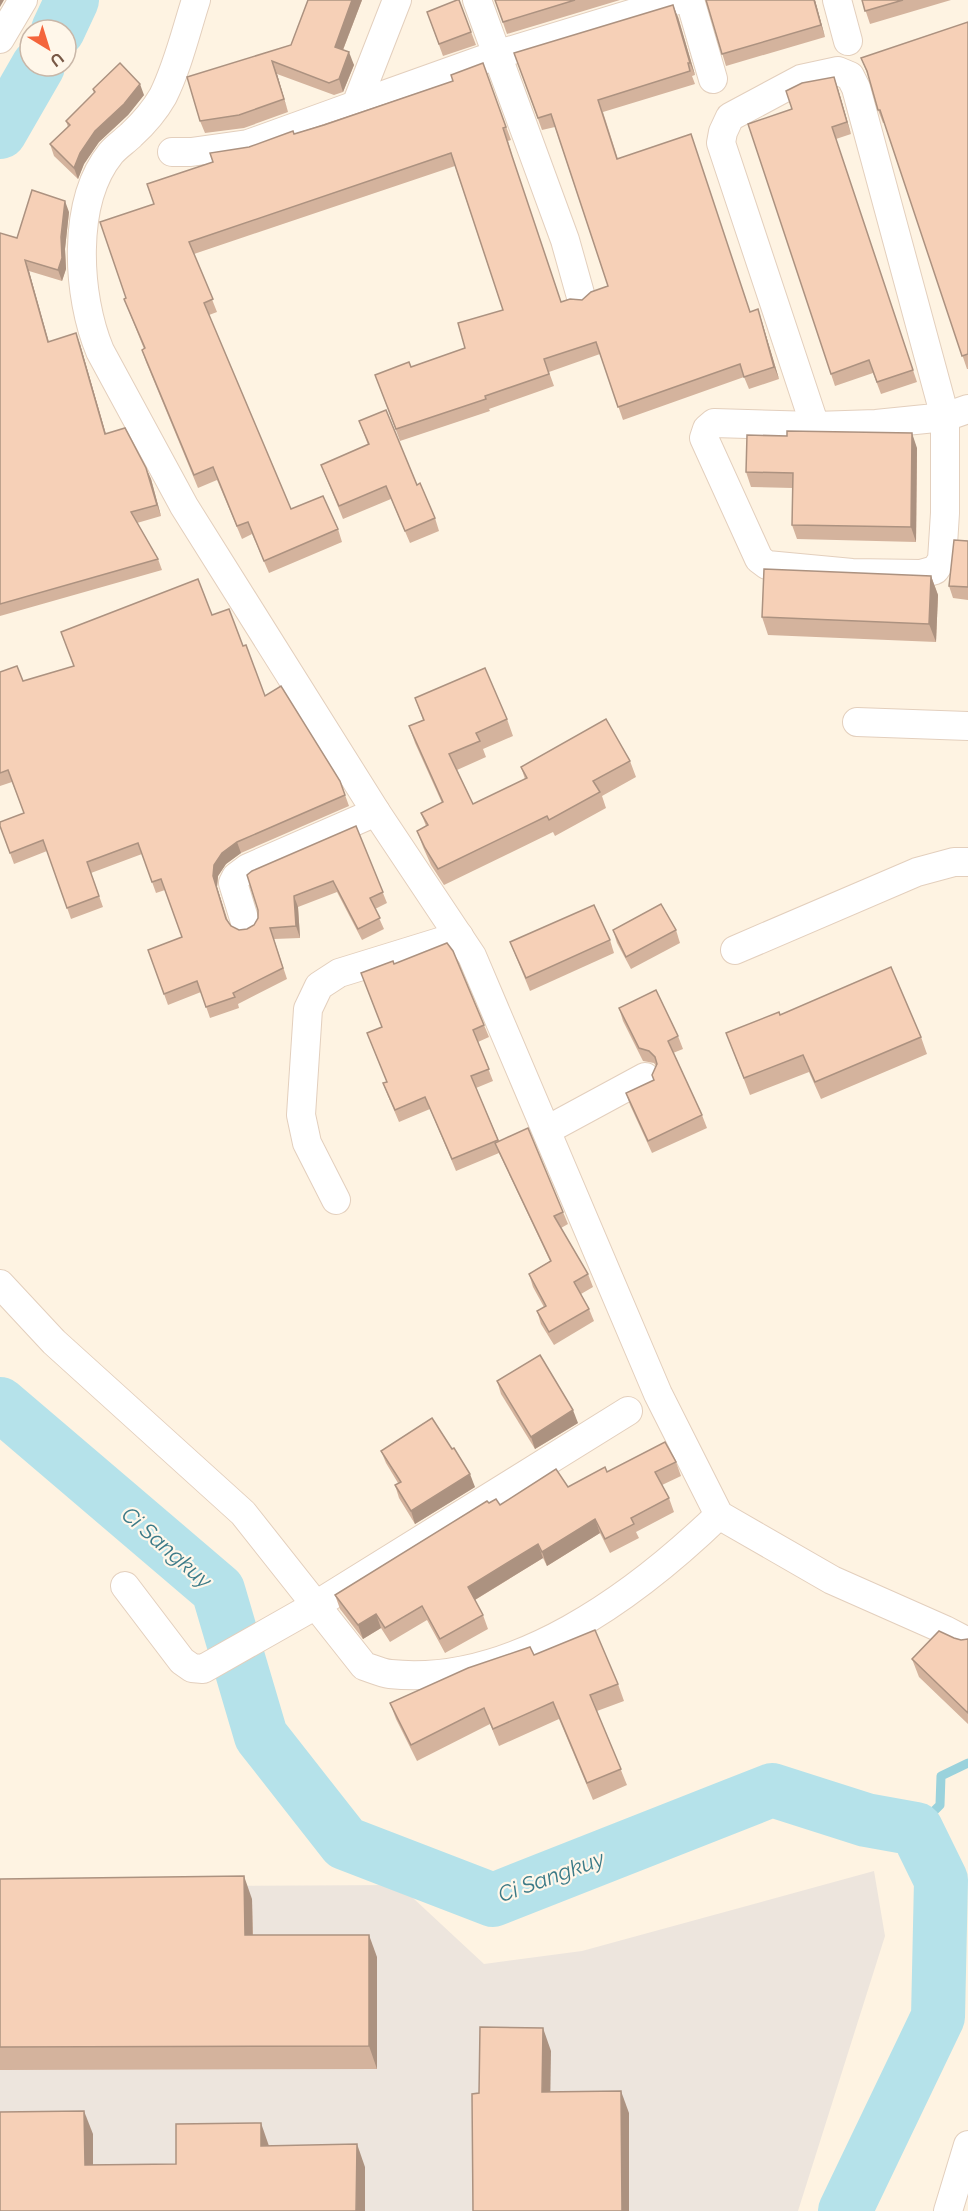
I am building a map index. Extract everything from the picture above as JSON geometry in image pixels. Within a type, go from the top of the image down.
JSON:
[{"type":"street","points":[[0,39],[23,0]]},
{"type":"street","points":[[195,0],[176,63],[163,96],[146,120],[111,152],[96,177],[87,200],[81,249],[86,291],[94,336],[108,366],[184,506],[376,812],[472,956],[658,1394],[719,1515],[832,1580],[968,1642]]},
{"type":"street","points":[[356,105],[397,0]]},
{"type":"street","points":[[477,0],[561,228],[581,297]]},
{"type":"street","points":[[172,152],[191,152],[248,144],[496,55],[677,0]]},
{"type":"street","points":[[690,0],[713,79]]},
{"type":"street","points":[[837,0],[848,41]]},
{"type":"street","points":[[815,426],[721,143],[730,117],[801,79],[838,71],[850,76],[856,88],[957,413],[942,560],[935,570],[921,574],[852,573],[766,564],[759,559],[704,438],[707,429],[714,423],[815,426],[876,424],[957,413]]},
{"type":"street","points":[[857,722],[968,726]]},
{"type":"street","points":[[246,925],[233,883],[236,877],[248,868],[376,812]]},
{"type":"street","points":[[735,950],[917,872],[954,862],[968,862]]},
{"type":"street","points":[[336,1200],[307,1143],[301,1115],[308,1009],[319,986],[339,973],[459,936]]},
{"type":"street","points":[[547,1130],[645,1077]]},
{"type":"street","points":[[0,1284],[54,1342],[243,1513],[364,1666],[388,1674],[418,1675],[466,1670],[512,1656],[582,1623],[645,1581],[719,1515]]},
{"type":"street","points":[[124,1586],[182,1661],[192,1668],[203,1669],[316,1605],[628,1411]]},
{"type":"street","points":[[948,2211],[968,2145]]},
{"type":"shaded area","points":[[874,1871],[885,1936],[798,2211],[0,2211],[0,1887],[399,1885],[484,1964],[582,1951]]},
{"type":"building","points":[[308,0],[352,0],[335,47],[349,52],[339,79],[329,83],[272,61],[284,99],[239,115],[200,121],[187,77],[291,45]]},
{"type":"building","points":[[459,0],[471,32],[439,44],[427,12]]},
{"type":"building","points":[[495,0],[575,0],[503,22]]},
{"type":"building","points":[[706,0],[814,0],[821,25],[722,54]]},
{"type":"building","points":[[862,0],[903,0],[865,11]]},
{"type":"building","points":[[673,5],[690,63],[688,63],[690,71],[598,100],[617,159],[691,134],[750,312],[758,309],[774,367],[744,377],[740,364],[618,407],[596,342],[544,359],[549,374],[485,396],[486,399],[396,429],[375,375],[409,362],[411,367],[465,348],[458,323],[503,310],[451,153],[189,242],[213,299],[204,303],[291,509],[323,496],[338,529],[264,561],[248,522],[237,526],[213,467],[194,475],[142,350],[145,348],[124,299],[126,298],[100,222],[154,204],[147,184],[213,162],[210,153],[249,147],[293,131],[294,134],[324,125],[453,81],[451,75],[483,63],[506,127],[503,128],[561,302],[570,299],[582,300],[591,292],[608,286],[551,114],[538,118],[514,53]]},
{"type":"building","points":[[968,22],[968,354],[962,356],[861,58]]},
{"type":"building","points":[[120,63],[140,84],[124,104],[95,131],[80,153],[74,168],[50,144],[70,125],[66,121],[95,92],[93,89]]},
{"type":"building","points":[[834,77],[847,122],[832,127],[913,370],[877,382],[869,360],[831,374],[748,124],[792,109],[786,91],[802,83]]},
{"type":"building","points":[[32,190],[65,201],[61,237],[62,258],[58,270],[25,260],[48,342],[76,333],[105,434],[125,428],[146,468],[157,505],[131,512],[158,559],[0,604],[0,233],[17,238]]},
{"type":"building","points":[[386,410],[417,485],[420,483],[435,518],[405,531],[386,486],[339,506],[321,465],[369,444],[359,421]]},
{"type":"building","points":[[787,431],[912,433],[911,527],[792,525],[793,473],[746,472],[747,435],[787,436]]},
{"type":"building","points":[[954,540],[968,541],[968,587],[949,586]]},
{"type":"building","points":[[764,569],[931,576],[929,624],[762,617]]},
{"type":"building","points":[[198,579],[212,615],[229,609],[243,646],[246,645],[265,696],[281,686],[340,781],[345,795],[237,842],[222,853],[214,865],[213,876],[226,919],[231,926],[239,930],[254,925],[258,918],[258,910],[247,875],[252,871],[356,826],[383,892],[370,898],[380,918],[358,929],[333,881],[294,896],[296,926],[270,928],[283,968],[233,993],[235,997],[206,1007],[197,981],[164,994],[148,950],[182,937],[161,879],[152,882],[138,843],[87,862],[99,896],[67,908],[43,840],[10,853],[0,826],[0,822],[24,813],[8,770],[0,773],[0,672],[17,666],[23,681],[74,666],[61,632]]},
{"type":"building","points":[[485,668],[507,719],[476,733],[480,741],[449,754],[473,804],[527,778],[521,767],[606,719],[630,761],[593,781],[600,792],[549,820],[547,816],[438,869],[417,831],[428,825],[421,813],[443,802],[409,726],[424,720],[415,698]]},
{"type":"building","points":[[661,904],[676,930],[626,957],[613,930]]},
{"type":"building","points":[[594,905],[610,940],[526,978],[510,942]]},
{"type":"building","points":[[447,943],[453,951],[484,1025],[473,1030],[489,1069],[471,1076],[498,1140],[452,1159],[425,1097],[395,1110],[383,1083],[387,1082],[367,1033],[382,1027],[361,973],[393,961],[394,964]]},
{"type":"building","points":[[891,967],[921,1037],[815,1082],[803,1055],[744,1078],[726,1033],[779,1012],[780,1015]]},
{"type":"building","points":[[656,990],[678,1036],[668,1041],[702,1115],[648,1141],[626,1093],[654,1080],[652,1075],[657,1064],[655,1057],[649,1051],[639,1048],[619,1008]]},
{"type":"building","points":[[528,1128],[563,1212],[554,1216],[588,1274],[574,1282],[589,1309],[549,1332],[537,1311],[546,1306],[529,1274],[551,1261],[495,1143]]},
{"type":"building","points":[[540,1355],[573,1410],[531,1437],[497,1381]]},
{"type":"building","points":[[432,1418],[470,1474],[411,1511],[395,1485],[401,1482],[381,1451]]},
{"type":"building","points":[[665,1442],[676,1462],[655,1472],[669,1498],[631,1518],[634,1524],[605,1539],[595,1519],[542,1552],[538,1544],[468,1587],[483,1615],[440,1639],[422,1606],[385,1628],[376,1614],[358,1625],[335,1595],[487,1501],[489,1503],[496,1499],[500,1505],[556,1469],[568,1487],[605,1467],[607,1472]]},
{"type":"building","points":[[595,1630],[618,1684],[590,1695],[621,1769],[587,1783],[553,1702],[493,1729],[484,1708],[411,1745],[390,1703],[468,1668],[530,1647],[534,1655]]},
{"type":"building","points":[[939,1631],[961,1640],[968,1639],[968,1713],[912,1659]]},
{"type":"building","points":[[244,1876],[245,1935],[369,1935],[369,2046],[0,2047],[0,1879]]},
{"type":"building","points":[[480,2027],[543,2028],[542,2092],[621,2091],[622,2211],[473,2211],[472,2094],[479,2093]]},
{"type":"building","points":[[84,2111],[85,2165],[176,2164],[176,2124],[261,2123],[261,2146],[357,2144],[356,2211],[0,2211],[0,2112]]},
{"type":"waterway","name":"Ci Sangkuy","points":[[64,18],[72,0]]},
{"type":"waterway","name":"Ci Sangkuy","points":[[0,132],[31,78]]},
{"type":"waterway","name":"Ci Sangkuy","points":[[0,1404],[218,1590],[261,1736],[345,1843],[493,1900],[772,1790],[866,1820],[916,1829],[941,1880],[938,2017],[845,2211]]},
{"type":"waterway","points":[[916,1829],[940,1805],[941,1776],[968,1763]]}]
